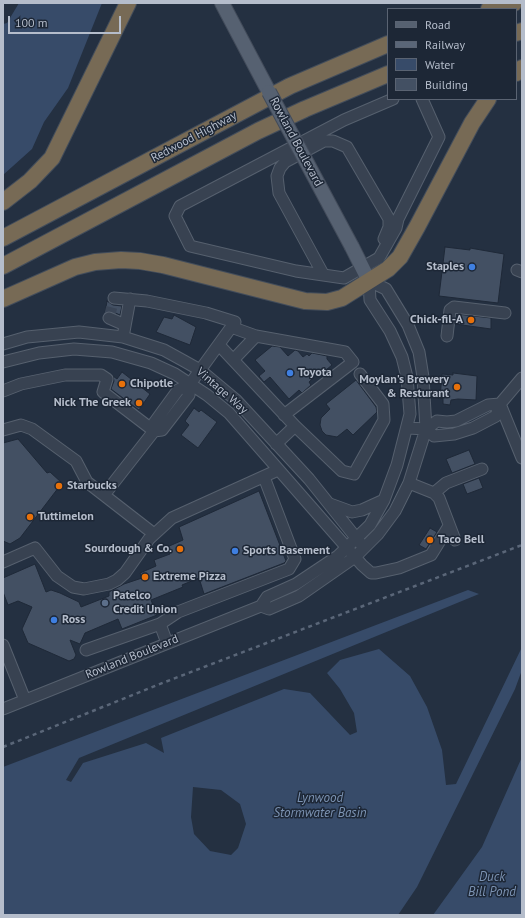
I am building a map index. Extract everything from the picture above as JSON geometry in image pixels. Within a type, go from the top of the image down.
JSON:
[{"type":"highway","points":[[3,202],[30,181],[52,158],[128,3]]},
{"type":"highway","points":[[493,8],[514,3]]},
{"type":"highway","name":"Redwood Highway","points":[[3,238],[290,86],[387,44]]},
{"type":"highway","name":"Redwood Highway","points":[[3,266],[258,131],[305,109],[387,74]]},
{"type":"highway","points":[[3,299],[75,267],[95,262],[121,260],[140,261],[163,265],[306,301],[327,302],[337,299],[365,275],[388,269],[397,260],[407,246],[472,122],[487,100]]},
{"type":"main road","name":"Rowland Boulevard","points":[[222,3],[352,247],[365,275]]},
{"type":"street","points":[[391,100],[338,123],[187,202],[176,211],[175,216],[190,246],[296,271],[344,278],[365,275],[379,258],[384,247],[389,242],[396,228],[398,219],[439,136],[422,100]]},
{"type":"street","points":[[323,274],[279,193],[276,184],[280,168],[285,162],[324,141],[341,143],[352,152],[389,219],[389,227],[384,240],[384,247]]},
{"type":"street","points":[[397,260],[396,265],[388,275],[389,284],[411,319],[410,330]]},
{"type":"street","name":"Rowland Boulevard","points":[[360,543],[378,534],[395,511],[409,483],[426,429],[426,413],[419,352],[410,330],[386,289],[365,275]]},
{"type":"street","name":"Rowland Boulevard","points":[[3,709],[261,606],[269,609],[299,596],[360,543],[384,500],[397,465],[408,428],[410,406],[408,377],[402,357],[390,331],[370,300],[365,275]]},
{"type":"street","points":[[3,391],[21,384],[65,375],[101,375],[108,379],[103,392],[154,431],[162,430],[189,395],[190,384],[235,322],[206,313],[147,301],[114,298]]},
{"type":"street","points":[[123,337],[130,299]]},
{"type":"street","points":[[447,336],[450,310],[454,307],[505,313]]},
{"type":"street","points":[[109,318],[125,325]]},
{"type":"street","points":[[231,327],[256,336],[346,352],[353,362],[284,414]]},
{"type":"street","name":"Vintage Way","points":[[3,344],[27,337],[79,332],[123,337],[164,350],[200,370],[236,400],[310,479],[360,543]]},
{"type":"street","points":[[233,360],[256,336]]},
{"type":"street","points":[[219,345],[295,426],[342,471],[354,474],[384,420],[383,404],[360,374]]},
{"type":"street","name":"Vintage Way","points":[[3,362],[39,352],[74,350],[112,352],[151,363],[190,384],[207,395],[229,413],[351,552],[371,572],[376,573],[399,568],[431,555],[449,526]]},
{"type":"street","points":[[408,428],[426,429],[434,436],[454,434],[473,428],[496,416],[500,404],[522,378]]},
{"type":"street","points":[[500,404],[517,430],[522,458]]},
{"type":"street","points":[[3,430],[21,425],[32,429],[76,461],[87,482],[154,534]]},
{"type":"street","points":[[276,444],[295,426]]},
{"type":"street","points":[[104,495],[154,431]]},
{"type":"street","points":[[434,493],[446,483],[482,469]]},
{"type":"street","points":[[3,562],[35,548],[57,576],[73,587],[84,589],[97,588],[117,580],[154,534],[178,516],[278,470]]},
{"type":"street","points":[[86,650],[160,624],[178,612],[288,569],[296,559],[264,477]]},
{"type":"street","points":[[409,483],[434,493],[439,498],[455,540]]},
{"type":"street","points":[[328,503],[340,509],[352,512],[362,510],[384,500]]},
{"type":"street","points":[[160,624],[167,643]]},
{"type":"street","points":[[3,645],[24,700]]},
{"type":"water","points":[[19,3],[102,3],[68,88],[44,122],[32,149],[3,175],[3,24],[7,23]]},
{"type":"water","name":"Lynwood Stormwater Basin","points":[[468,590],[479,594],[79,758],[66,780],[71,782],[83,763],[146,743],[164,753],[161,738],[284,689],[310,693],[350,735],[357,732],[354,713],[340,689],[327,673],[340,660],[379,649],[410,676],[427,707],[442,750],[446,785],[456,784],[522,647],[522,670],[515,689],[417,887],[398,915],[3,915],[3,767]],"holes":[[[193,787],[221,790],[240,804],[246,824],[238,848],[231,855],[210,851],[194,834],[191,817]]]},
{"type":"water","name":"Duck Bill Pond","points":[[522,757],[522,915],[433,915],[482,847]]},
{"type":"building","name":"Staples","points":[[445,247],[470,250],[470,248],[504,254],[498,303],[439,296]]},
{"type":"building","points":[[107,301],[113,305],[122,306],[120,315],[111,311],[105,313]]},
{"type":"building","name":"Chick-fil-A","points":[[457,314],[491,318],[491,329],[455,324]]},
{"type":"building","points":[[174,315],[196,327],[190,345],[156,332],[164,317],[172,319]]},
{"type":"building","name":"Toyota","points":[[272,346],[280,347],[288,356],[295,350],[298,351],[303,357],[307,354],[309,356],[312,353],[327,356],[327,359],[332,365],[326,370],[324,368],[309,382],[311,385],[302,393],[299,390],[289,399],[270,377],[264,382],[259,376],[265,371],[255,360]]},
{"type":"building","points":[[122,372],[150,394],[139,410],[111,389],[114,381],[113,376],[117,379]]},
{"type":"building","points":[[453,373],[477,376],[476,400],[458,399],[451,400],[450,405],[443,404],[443,398],[440,398],[442,374],[453,375]]},
{"type":"building","points":[[356,380],[376,407],[377,412],[353,435],[347,429],[337,437],[326,435],[322,431],[320,425],[321,418],[330,409],[326,404]]},
{"type":"building","points":[[194,408],[199,412],[201,410],[217,422],[198,448],[181,435],[189,425],[185,421]]},
{"type":"building","points":[[18,439],[47,473],[50,472],[62,483],[20,538],[10,544],[3,541],[3,443]]},
{"type":"building","points":[[469,450],[475,464],[452,473],[446,459]]},
{"type":"building","points":[[479,478],[483,488],[467,494],[463,484]]},
{"type":"building","points":[[259,491],[286,561],[284,563],[204,594],[199,578],[182,585],[183,587],[151,600],[157,615],[122,629],[118,619],[85,633],[80,644],[70,640],[76,655],[74,659],[69,661],[28,643],[22,629],[32,607],[18,601],[8,605],[3,592],[3,578],[35,564],[46,592],[51,590],[60,593],[79,602],[81,607],[109,596],[109,592],[124,584],[142,578],[140,573],[156,566],[154,560],[170,554],[167,547],[183,540],[179,527]]},
{"type":"building","name":"Taco Bell","points":[[430,528],[437,532],[426,549],[419,545]]},
{"type":"tunnel","points":[[109,318],[114,298]]},
{"type":"railway","points":[[3,747],[165,682],[522,545]]},
{"type":"place","name":"Staples","points":[[472,267]]},
{"type":"place","name":"Chick-fil-A","points":[[471,320]]},
{"type":"place","name":"Toyota","points":[[290,373]]},
{"type":"place","name":"Chipotle","points":[[122,384]]},
{"type":"place","name":"Moylan's Brewery & Resturant","points":[[457,387]]},
{"type":"place","name":"Nick The Greek","points":[[139,403]]},
{"type":"place","name":"Starbucks","points":[[59,486]]},
{"type":"place","name":"Tuttimelon","points":[[30,517]]},
{"type":"place","name":"Taco Bell","points":[[430,540]]},
{"type":"place","name":"Sourdough & Co.","points":[[180,549]]},
{"type":"place","name":"Sports Basement","points":[[235,551]]},
{"type":"place","name":"Extreme Pizza","points":[[145,577]]},
{"type":"place","name":"Patelco Credit Union","points":[[105,603]]},
{"type":"place","name":"Ross","points":[[54,620]]}]
